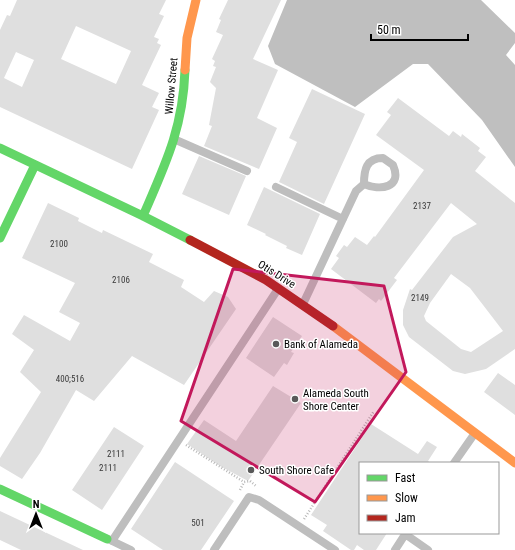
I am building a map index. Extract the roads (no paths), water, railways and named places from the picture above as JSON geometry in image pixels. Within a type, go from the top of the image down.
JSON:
[{"type":"main road","name":"Willow Street","points":[[143,216],[175,139],[184,99],[187,38],[196,0]]},
{"type":"main road","name":"Otis Drive","points":[[0,148],[229,259],[278,288],[303,304],[515,462]]},
{"type":"main road","points":[[0,238],[35,165]]},
{"type":"main road","points":[[0,489],[110,540]]},
{"type":"lane","points":[[175,139],[247,171]]},
{"type":"lane","points":[[303,304],[356,191],[364,184],[365,167],[372,159],[383,158],[393,165],[396,175],[392,184],[387,187],[377,189],[364,184]]},
{"type":"lane","points":[[276,188],[343,219]]},
{"type":"lane","points":[[131,550],[110,540],[179,441],[278,288]]},
{"type":"lane","points":[[455,462],[475,432]]},
{"type":"lane","points":[[214,550],[249,497],[259,500],[335,550]]},
{"type":"lane","points":[[395,550],[406,534],[428,550]]},
{"type":"place","name":"Bank of Alameda","points":[[276,344]]},
{"type":"place","name":"Alameda South Shore Center","points":[[295,399]]},
{"type":"place","name":"South Shore Cafe","points":[[251,470]]}]
